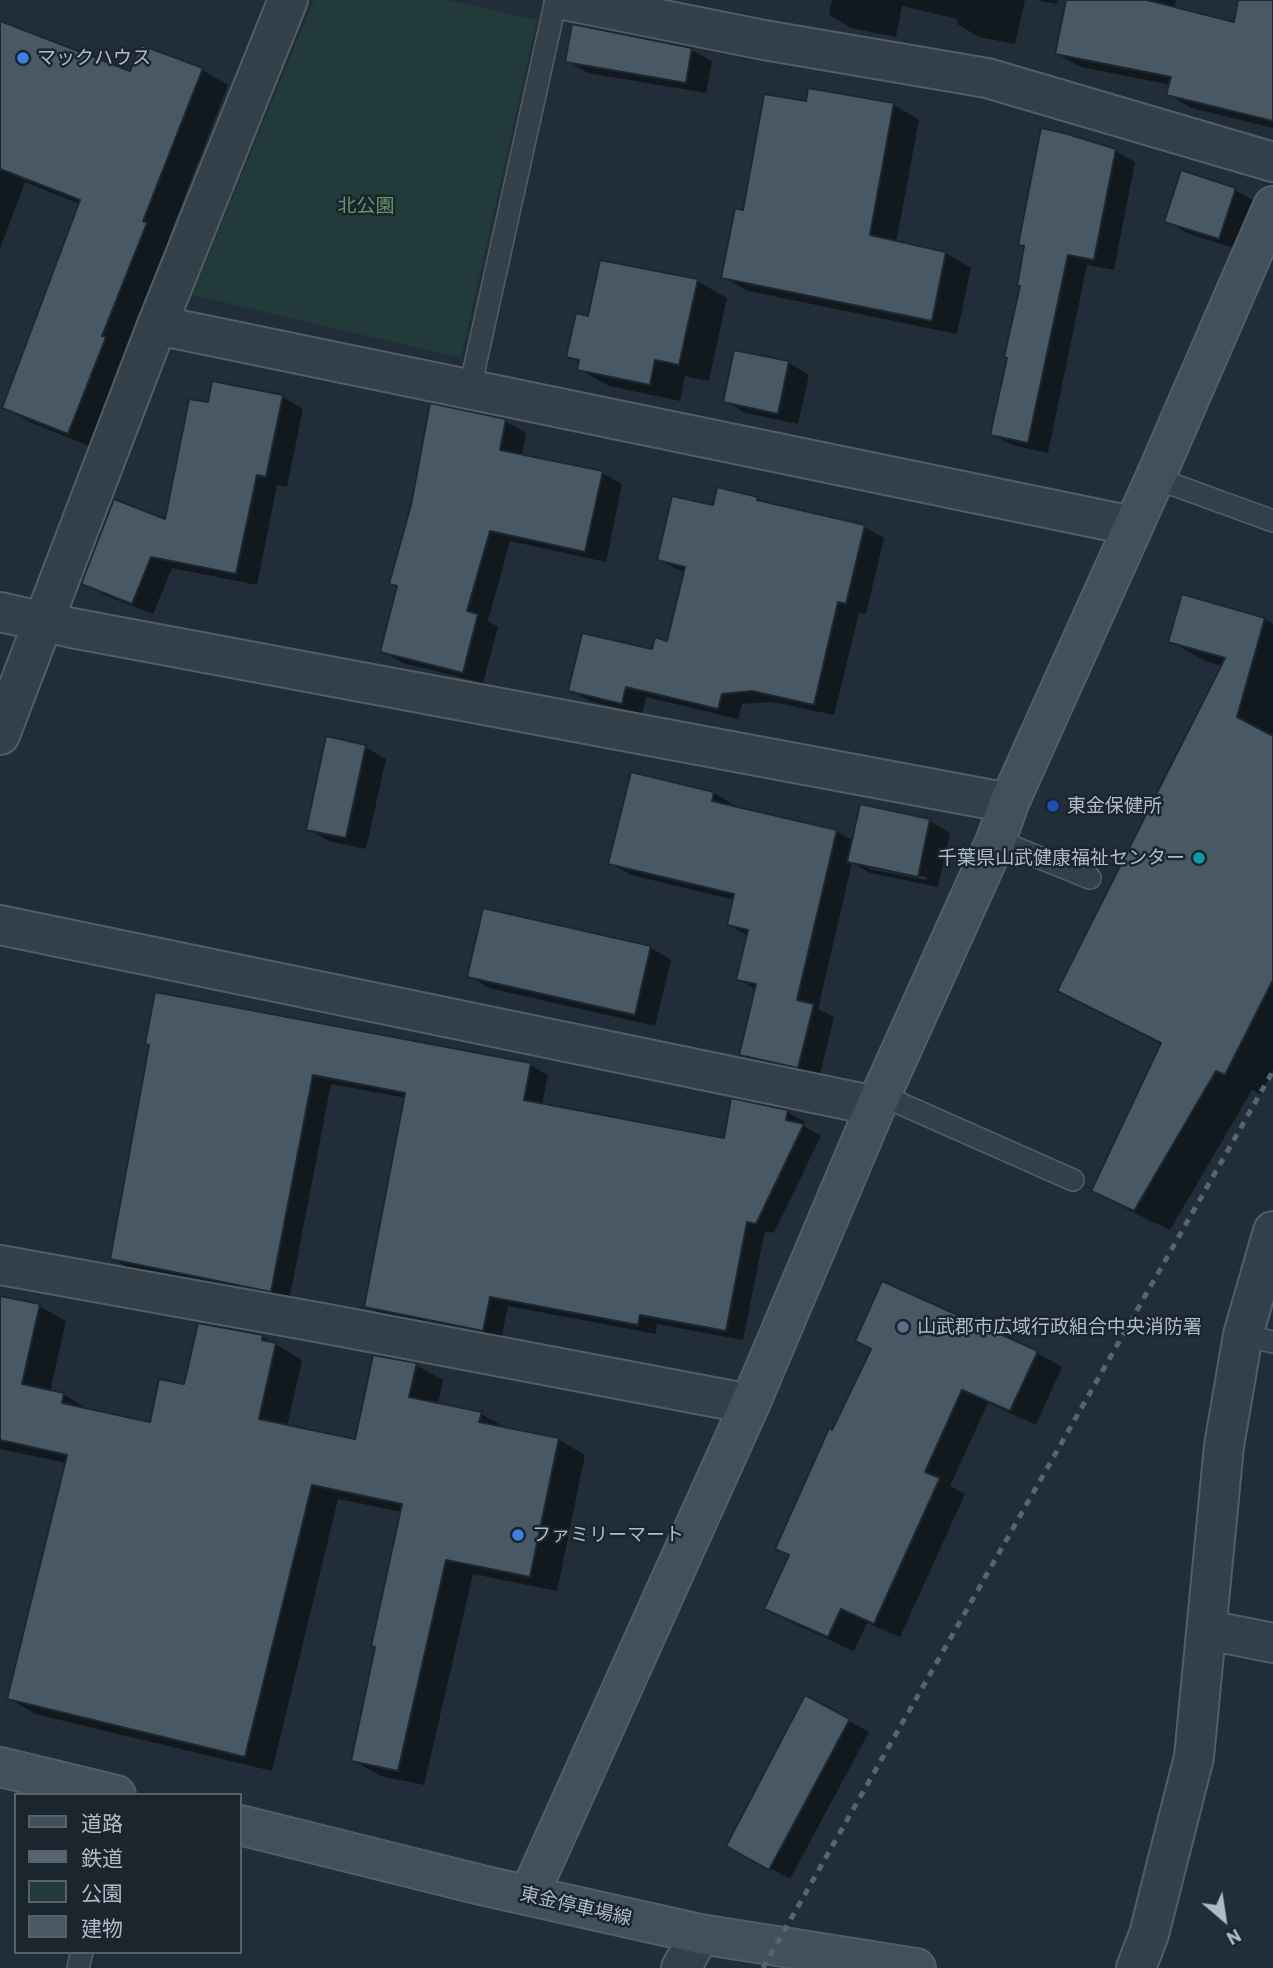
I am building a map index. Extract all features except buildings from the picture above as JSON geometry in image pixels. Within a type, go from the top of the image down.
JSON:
[{"type":"street","points":[[0,735],[157,325],[288,0]]},
{"type":"street","points":[[564,0],[764,40],[986,78],[1273,162]]},
{"type":"street","points":[[529,1895],[750,1404],[879,1100],[996,840],[1009,803],[1273,206]]},
{"type":"street","points":[[157,325],[1133,526]]},
{"type":"street","points":[[0,612],[1009,803]]},
{"type":"street","points":[[0,925],[879,1100]]},
{"type":"street","points":[[1136,1968],[1149,1934],[1194,1757],[1224,1446],[1258,1339],[1273,1231]]},
{"type":"street","points":[[0,1265],[750,1404]]},
{"type":"street","points":[[1208,1630],[1273,1643]]},
{"type":"street","points":[[0,1767],[108,1793]]},
{"type":"street","name":"東金停車場線","points":[[242,1825],[700,1934],[916,1968]]},
{"type":"street","points":[[681,1968],[700,1934]]},
{"type":"lane","points":[[470,388],[556,0]]},
{"type":"lane","points":[[1155,478],[1273,521]]},
{"type":"lane","points":[[996,840],[1090,877]]},
{"type":"lane","points":[[879,1100],[1073,1180]]},
{"type":"green space","name":"北公園","points":[[314,0],[447,0],[537,20],[461,358],[192,295]]},
{"type":"railway","points":[[763,1968],[1273,1071]]},
{"type":"place","name":"マックハウス","points":[[23,58]]},
{"type":"place","name":"東金保健所","points":[[1053,806]]},
{"type":"place","name":"千葉県山武健康福祉センター","points":[[1199,858]]},
{"type":"place","name":"山武郡市広域行政組合中央消防署","points":[[903,1327]]},
{"type":"place","name":"ファミリーマート","points":[[518,1535]]}]
